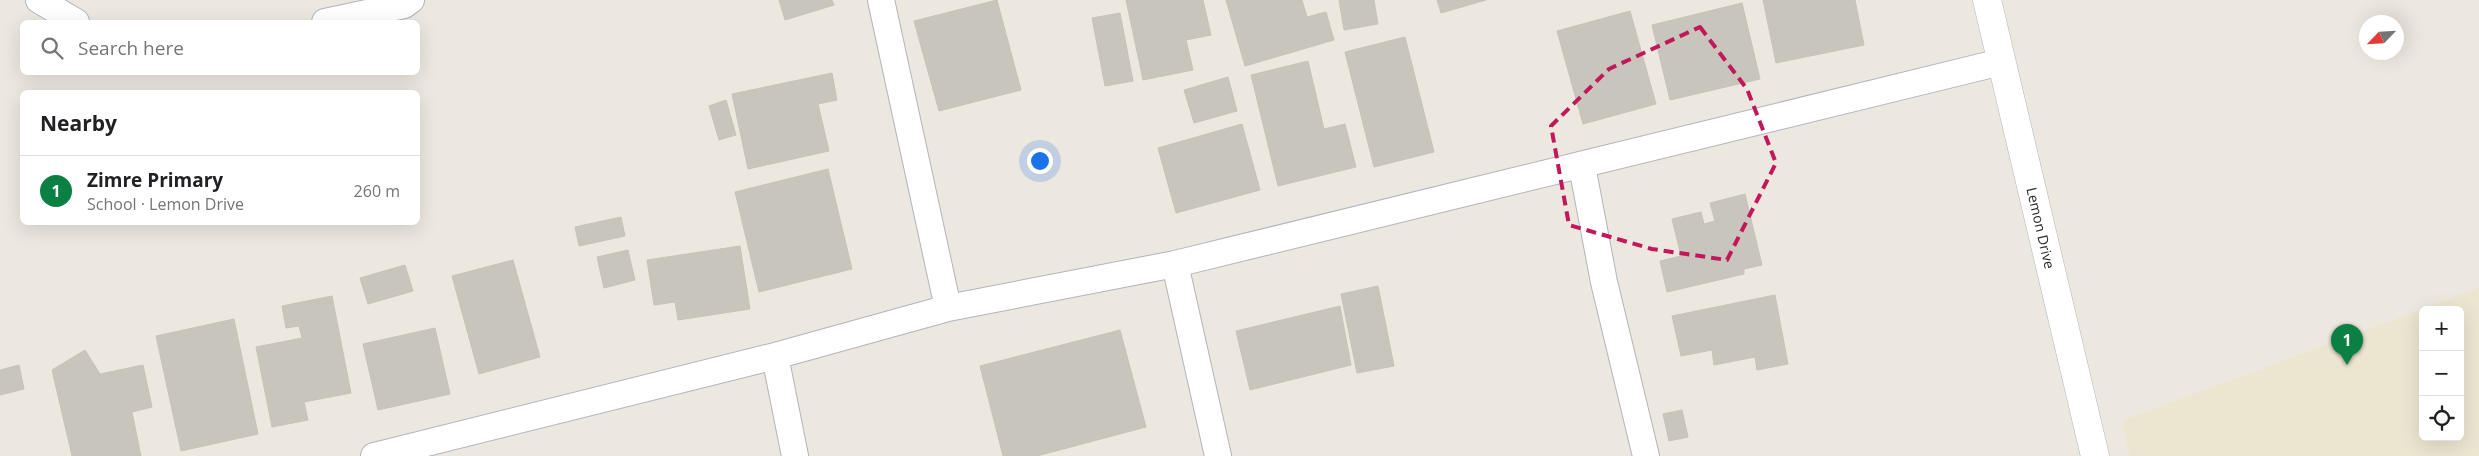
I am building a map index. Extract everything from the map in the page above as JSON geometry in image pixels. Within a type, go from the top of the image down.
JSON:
[{"type":"street","points":[[39,0],[73,20]]},
{"type":"street","points":[[334,20],[404,5],[411,0]]},
{"type":"street","points":[[881,0],[948,308]]},
{"type":"street","name":"Lemon Drive","points":[[1987,0],[2095,456]]},
{"type":"street","points":[[374,456],[775,356],[948,308],[1175,264],[2001,62]]},
{"type":"street","points":[[1582,166],[1604,282],[1646,456]]},
{"type":"street","points":[[1175,264],[1218,456]]},
{"type":"street","points":[[775,356],[795,456]]},
{"type":"highlighted area","points":[[1700,27],[1747,89],[1776,163],[1727,260],[1652,249],[1569,225],[1551,126],[1609,69]]},
{"type":"shaded area","points":[[2479,288],[2479,456],[2130,456],[2122,421],[2419,310],[2419,441],[2464,441],[2464,306],[2431,306]]},
{"type":"building","points":[[779,0],[832,0],[834,5],[785,20]]},
{"type":"building","points":[[997,0],[1021,90],[939,111],[914,21]]},
{"type":"building","points":[[1126,0],[1203,0],[1211,35],[1186,40],[1193,70],[1143,80]]},
{"type":"building","points":[[1226,0],[1302,0],[1307,17],[1326,12],[1334,40],[1245,66]]},
{"type":"building","points":[[1339,0],[1374,0],[1378,24],[1344,30]]},
{"type":"building","points":[[1437,0],[1486,0],[1441,13]]},
{"type":"building","points":[[1763,0],[1855,0],[1864,45],[1776,63]]},
{"type":"building","points":[[1742,3],[1760,79],[1670,100],[1652,25]]},
{"type":"building","points":[[1630,11],[1656,104],[1583,124],[1557,31]]},
{"type":"building","points":[[1120,13],[1133,81],[1105,86],[1092,18]]},
{"type":"building","points":[[1405,37],[1434,152],[1374,167],[1345,52]]},
{"type":"building","points":[[1308,61],[1324,129],[1345,124],[1356,167],[1278,186],[1251,75]]},
{"type":"building","points":[[832,73],[837,100],[818,104],[829,151],[748,169],[732,94]]},
{"type":"building","points":[[1228,77],[1237,111],[1194,123],[1184,90]]},
{"type":"building","points":[[726,100],[736,135],[719,140],[709,106]]},
{"type":"building","points":[[1242,124],[1260,190],[1176,213],[1158,148]]},
{"type":"building","points":[[828,169],[852,269],[759,292],[735,192]]},
{"type":"building","points":[[1745,194],[1762,265],[1744,269],[1744,274],[1667,292],[1660,261],[1681,256],[1672,219],[1701,212],[1704,224],[1715,221],[1710,203]]},
{"type":"building","points":[[621,217],[625,236],[579,246],[575,227]]},
{"type":"building","points":[[740,246],[750,309],[678,320],[675,302],[654,305],[647,260]]},
{"type":"building","points":[[628,250],[635,280],[604,288],[597,257]]},
{"type":"building","points":[[513,260],[540,357],[479,374],[452,276]]},
{"type":"building","points":[[405,265],[413,291],[368,304],[360,278]]},
{"type":"building","points":[[1378,286],[1394,366],[1357,373],[1341,294]]},
{"type":"building","points":[[1775,295],[1788,364],[1757,370],[1755,357],[1714,365],[1712,350],[1681,356],[1672,316]]},
{"type":"building","points":[[332,296],[351,393],[304,402],[308,420],[272,427],[256,347],[302,338],[299,326],[286,328],[282,306]]},
{"type":"building","points":[[1340,306],[1351,365],[1250,390],[1236,331]]},
{"type":"building","points":[[234,319],[258,434],[181,451],[156,336]]},
{"type":"building","points":[[435,328],[450,394],[378,410],[363,344]]},
{"type":"building","points":[[1120,330],[1146,427],[1037,456],[1003,456],[980,366]]},
{"type":"building","points":[[85,350],[100,374],[143,365],[152,407],[132,412],[141,456],[72,456],[52,370]]},
{"type":"building","points":[[19,365],[24,389],[0,395],[0,370]]},
{"type":"building","points":[[1682,410],[1688,437],[1669,441],[1663,414]]},
{"type":"place","name":"Zimre Primary","points":[[2347,365]]}]
